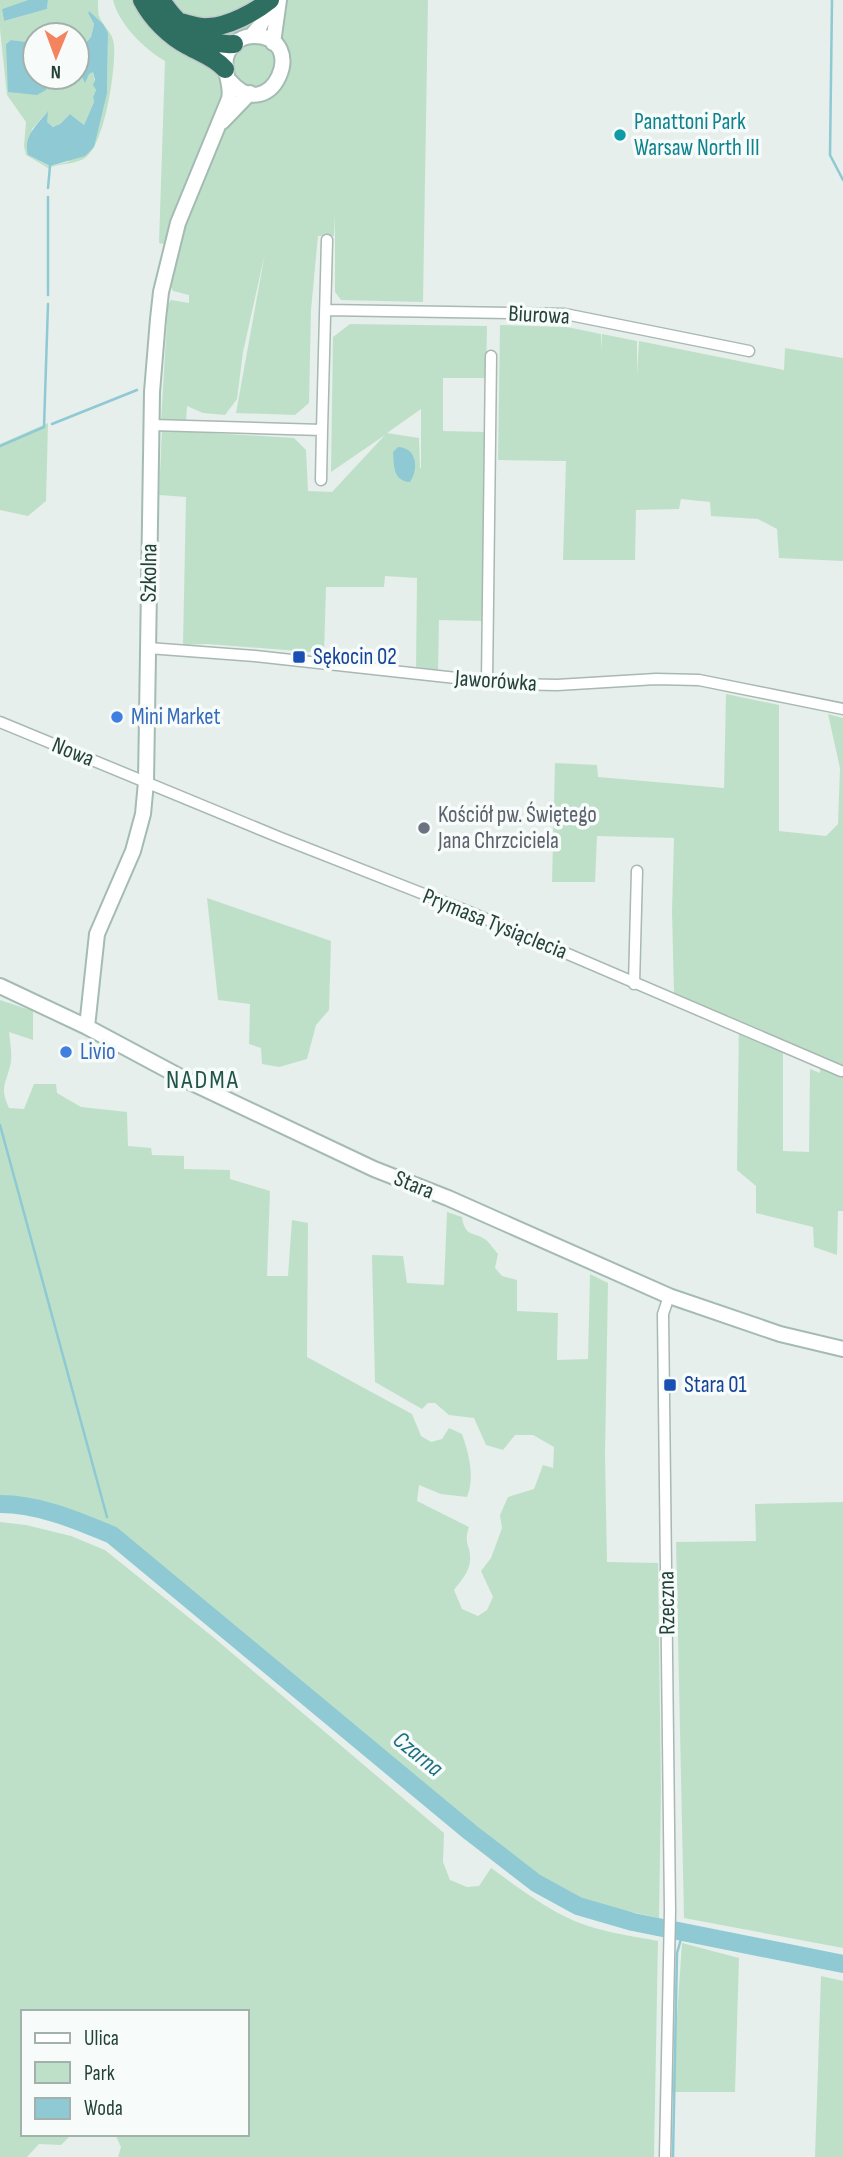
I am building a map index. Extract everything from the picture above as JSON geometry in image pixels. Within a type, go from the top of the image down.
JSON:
[{"type":"highway","points":[[142,0],[172,37],[213,57],[228,75]]},
{"type":"highway","points":[[161,0],[190,33],[220,45],[233,44]]},
{"type":"highway","points":[[180,22],[199,27],[215,26],[253,12],[271,0]]},
{"type":"street","points":[[233,44],[251,36],[260,26],[271,0]]},
{"type":"street","name":"Szkolna","points":[[222,122],[250,93],[266,91],[275,85],[281,76],[282,59],[273,43],[279,0]]},
{"type":"street","points":[[251,36],[263,37],[273,43]]},
{"type":"street","name":"Szkolna","points":[[87,1027],[97,934],[133,851],[143,814],[146,782],[154,359],[161,292],[178,223],[194,180],[222,122],[231,92],[227,56],[233,44]]},
{"type":"street","points":[[228,75],[241,91],[250,93]]},
{"type":"street","points":[[321,480],[327,240]]},
{"type":"street","name":"Biurowa","points":[[325,310],[565,314],[748,351]]},
{"type":"street","points":[[487,682],[491,356]]},
{"type":"street","points":[[152,425],[322,430]]},
{"type":"street","name":"Jaworówka","points":[[148,648],[255,656],[487,682],[557,685],[656,679],[699,680],[843,709]]},
{"type":"street","name":"Nowa","points":[[0,722],[146,782]]},
{"type":"street","name":"Prymasa Tysiąclecia","points":[[146,782],[472,914],[841,1071]]},
{"type":"street","points":[[634,984],[637,871]]},
{"type":"street","name":"Stara","points":[[0,986],[87,1027],[188,1081],[374,1169],[448,1198],[669,1296],[780,1334],[843,1349]]},
{"type":"street","name":"Rzeczna","points":[[665,2157],[670,1911],[663,1314],[669,1296]]},
{"type":"green space","points":[[0,0],[28,0],[2,9],[4,21],[47,9],[48,1],[41,0],[98,0],[99,16],[113,40],[113,71],[103,123],[92,150],[85,158],[48,168],[26,155],[26,122],[7,95],[0,29]]},
{"type":"green space","points":[[113,0],[428,0],[423,302],[341,300],[335,292],[335,216],[334,236],[318,236],[311,310],[309,403],[295,415],[236,413],[265,253],[243,352],[237,399],[225,415],[203,413],[187,406],[186,423],[161,422],[168,304],[171,300],[189,303],[189,295],[173,291],[170,285],[179,248],[159,243],[165,61],[133,35]]},
{"type":"green space","points":[[350,324],[487,326],[486,378],[443,378],[443,431],[485,432],[483,621],[439,620],[438,670],[416,667],[417,578],[385,576],[384,587],[326,587],[324,653],[207,644],[183,645],[186,497],[159,495],[162,430],[294,438],[306,450],[308,491],[332,492],[385,435],[331,472],[333,337]],"holes":[[[421,409],[421,468],[419,438],[387,433]]]},
{"type":"green space","points":[[500,325],[567,327],[601,334],[601,351],[602,334],[637,341],[637,375],[639,341],[784,370],[785,348],[843,358],[843,561],[779,558],[777,529],[758,519],[711,516],[710,502],[681,499],[679,509],[636,510],[635,560],[563,560],[566,461],[498,460]]},
{"type":"green space","points":[[48,423],[46,501],[28,516],[0,510],[0,444]]},
{"type":"green space","points":[[726,694],[779,705],[779,831],[826,836],[838,824],[840,768],[828,714],[843,718],[843,1211],[838,1211],[837,1255],[814,1247],[813,1227],[756,1213],[756,1186],[737,1170],[739,1022],[674,994],[674,838],[597,836],[595,882],[552,882],[555,763],[597,765],[598,777],[724,788]],"holes":[[[783,1042],[820,1057],[820,1073],[810,1069],[809,1152],[783,1151]]]},
{"type":"green space","points":[[207,898],[331,941],[329,1010],[316,1025],[307,1059],[279,1067],[262,1064],[261,1048],[249,1044],[250,1004],[218,1000]]},
{"type":"green space","points":[[0,1000],[33,1011],[33,1040],[9,1032],[11,1058],[4,1091],[9,1108],[24,1109],[34,1084],[56,1084],[57,1093],[81,1107],[127,1112],[128,1146],[151,1148],[152,1155],[184,1156],[184,1169],[230,1170],[230,1179],[270,1191],[267,1276],[288,1276],[292,1220],[308,1223],[307,1357],[412,1414],[421,1436],[431,1442],[442,1439],[449,1428],[462,1434],[471,1474],[467,1497],[441,1494],[419,1485],[417,1501],[469,1527],[467,1538],[470,1564],[454,1590],[462,1609],[478,1616],[487,1610],[493,1597],[481,1571],[491,1558],[498,1539],[502,1528],[500,1515],[508,1497],[534,1489],[543,1465],[553,1468],[554,1447],[533,1435],[515,1435],[503,1450],[486,1445],[474,1418],[449,1415],[435,1403],[428,1403],[422,1409],[375,1382],[372,1255],[403,1256],[407,1283],[444,1285],[447,1212],[462,1217],[465,1228],[486,1240],[498,1254],[495,1268],[502,1276],[517,1280],[517,1311],[558,1313],[557,1360],[588,1359],[590,1274],[608,1283],[605,1454],[607,1562],[658,1563],[661,1788],[659,1918],[589,1903],[541,1879],[103,1522],[43,1503],[0,1498]]},
{"type":"green space","points":[[843,1502],[843,1948],[684,1918],[676,1542],[756,1541],[755,1504]]},
{"type":"green space","points":[[0,1522],[71,1536],[105,1550],[213,1637],[444,1833],[443,1862],[450,1880],[467,1887],[479,1886],[491,1868],[527,1894],[575,1921],[610,1932],[658,1941],[654,2157],[118,2157],[121,2147],[116,2136],[248,2136],[248,2010],[21,2010],[21,2136],[70,2136],[61,2145],[39,2144],[27,2157],[0,2157]]},
{"type":"green space","points":[[682,1943],[739,1958],[735,2092],[672,2092]]},
{"type":"green space","points":[[821,1976],[843,1981],[843,2157],[815,2157]]},
{"type":"water","points":[[28,0],[48,0],[47,9],[4,21],[2,9]]},
{"type":"water","points":[[89,11],[103,24],[108,33],[107,93],[94,147],[85,156],[50,166],[28,155],[27,142],[48,111],[47,122],[53,127],[70,114],[84,125],[96,90],[93,85],[93,72],[91,73],[91,37],[94,24]]},
{"type":"water","points":[[11,40],[21,41],[21,91],[44,91],[37,95],[8,92],[6,44]]},
{"type":"water","points":[[398,447],[413,455],[415,471],[410,482],[397,476],[393,452]]},
{"type":"waterway","points":[[832,0],[830,155],[843,180]]},
{"type":"waterway","points":[[48,188],[50,166]]},
{"type":"waterway","points":[[48,197],[48,295]]},
{"type":"waterway","points":[[0,446],[44,427],[48,304]]},
{"type":"waterway","points":[[52,424],[137,390]]},
{"type":"waterway","points":[[0,1125],[107,1517]]},
{"type":"waterway","name":"Czarna","points":[[0,1504],[43,1510],[112,1535],[470,1832],[536,1883],[578,1906],[633,1922],[843,1964]]},
{"type":"waterway","points":[[109,1525],[112,1535]]},
{"type":"waterway","points":[[673,2157],[677,1953],[683,1932]]},
{"type":"place","name":"Panattoni Park Warsaw North III","points":[[620,135]]},
{"type":"place","name":"Sękocin 02","points":[[299,657]]},
{"type":"place","name":"Mini Market","points":[[117,717]]},
{"type":"place","name":"Kościół pw. Świętego Jana Chrzciciela","points":[[424,828]]},
{"type":"place","name":"Livio","points":[[66,1052]]},
{"type":"place","name":"Stara 01","points":[[670,1385]]},
{"type":"district","name":"NADMA","points":[[203,1080]]}]
